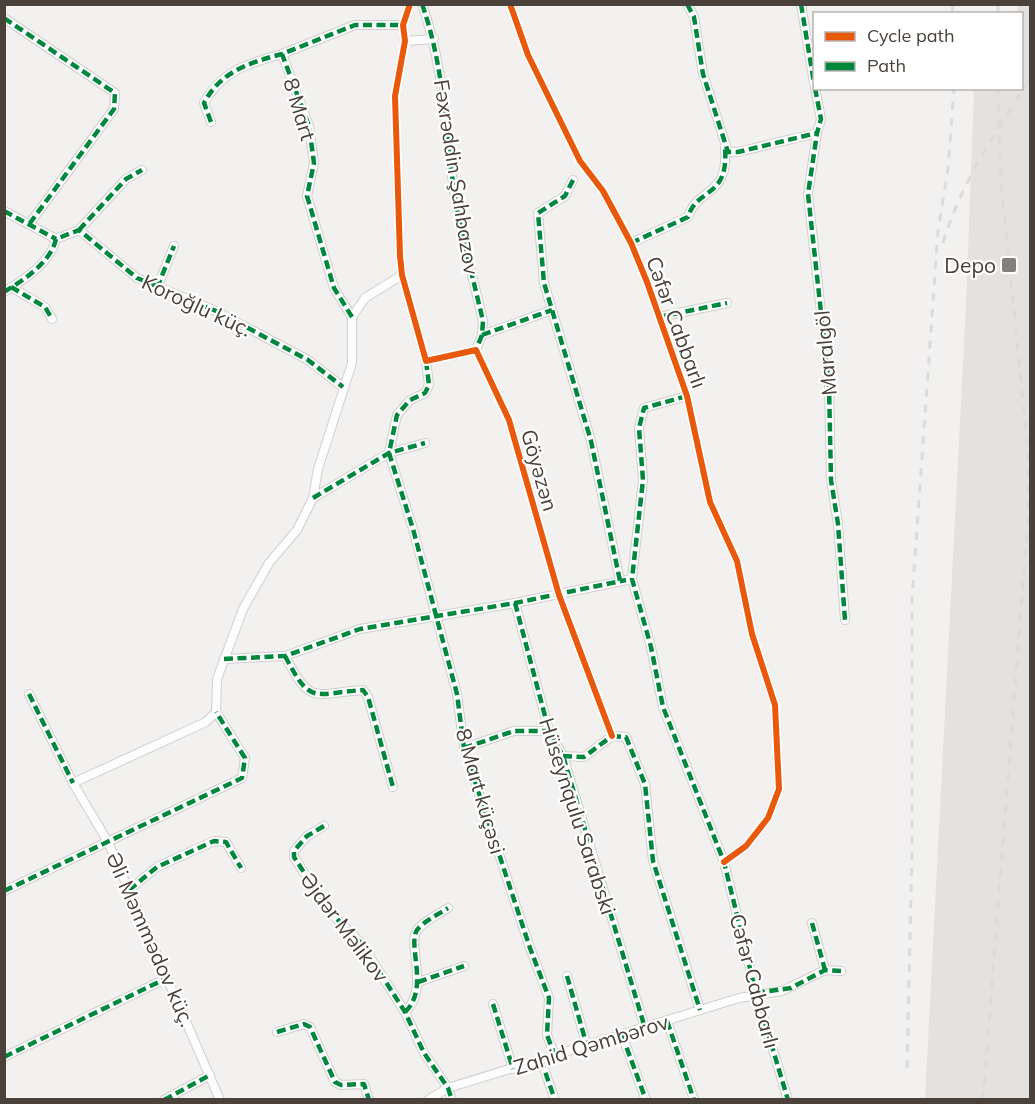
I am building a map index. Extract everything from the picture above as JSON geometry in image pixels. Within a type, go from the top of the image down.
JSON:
[{"type":"street","points":[[410,4],[403,25],[405,41],[395,96],[402,274],[426,361],[476,350]]},
{"type":"street","name":"Fəxrəddin Şahbazov","points":[[422,4],[434,39],[448,121],[453,178],[483,321],[482,335],[476,350]]},
{"type":"street","name":"Cəfər Cabbarlı","points":[[510,4],[528,55],[580,161],[603,191],[631,243],[659,317],[687,396],[710,502],[737,561],[752,634],[775,705],[779,789],[768,818],[747,846],[724,862]]},
{"type":"street","points":[[631,243],[683,221],[696,204],[717,188],[727,166],[725,148],[703,74],[694,17],[687,4]]},
{"type":"street","points":[[801,4],[813,77]]},
{"type":"street","points":[[4,18],[115,93],[114,109],[30,224]]},
{"type":"street","name":"8 Mart","points":[[352,316],[334,288],[307,196],[314,163],[309,126],[282,54],[355,25],[403,25]]},
{"type":"street","points":[[405,41],[434,39]]},
{"type":"street","points":[[211,122],[204,103],[214,85],[251,62],[282,54]]},
{"type":"street","name":"Maralgöl","points":[[816,90],[821,119],[808,194],[830,385],[831,480],[838,524],[845,620]]},
{"type":"street","points":[[725,148],[728,152],[738,152],[817,134]]},
{"type":"street","points":[[56,240],[79,230],[126,179],[142,170]]},
{"type":"street","points":[[573,180],[565,196],[538,213],[544,284],[591,441],[620,581]]},
{"type":"street","points":[[4,211],[56,240]]},
{"type":"street","name":"Koroğlu küç.","points":[[79,230],[137,278],[216,311],[308,360],[344,387]]},
{"type":"street","points":[[8,290],[24,280],[54,249],[56,240]]},
{"type":"street","points":[[157,288],[174,246]]},
{"type":"street","points":[[4,891],[242,778],[245,758],[216,712],[217,679],[243,609],[269,563],[297,530],[313,498],[318,468],[352,363],[352,316],[365,298],[402,274]]},
{"type":"street","points":[[8,290],[45,307],[52,319]]},
{"type":"street","points":[[659,317],[727,303]]},
{"type":"street","points":[[482,335],[552,310]]},
{"type":"street","name":"Göyəzən","points":[[476,350],[509,420],[559,595],[612,736]]},
{"type":"street","name":"8 Mart küçəsi","points":[[426,361],[429,385],[425,393],[410,400],[397,415],[389,453],[437,615],[457,694],[464,748],[549,998],[547,1035],[555,1056]]},
{"type":"street","name":"Cəfər Cabbarlı","points":[[687,396],[644,408],[639,428],[643,480],[632,579],[651,647],[663,707],[724,862],[756,993],[788,1100]]},
{"type":"street","points":[[313,498],[389,453],[425,443]]},
{"type":"street","points":[[225,658],[285,656],[360,629],[559,595],[632,579]]},
{"type":"street","name":"Hüseynqulu Sarabski","points":[[515,603],[549,731],[563,756],[645,1028]]},
{"type":"street","points":[[285,656],[301,687],[312,694],[363,690],[368,697],[393,787]]},
{"type":"street","name":"Əli Məmmədov küç.","points":[[29,694],[73,783],[108,842],[220,1100]]},
{"type":"street","points":[[73,783],[206,722],[216,712]]},
{"type":"street","points":[[464,748],[514,731],[549,731]]},
{"type":"street","points":[[563,756],[584,757],[612,736],[626,737],[645,784],[653,861],[700,1010]]},
{"type":"street","name":"Əjdər Məlikov","points":[[324,826],[307,836],[294,851],[294,857],[329,912],[362,943],[405,1012],[424,1053],[448,1088],[452,1100]]},
{"type":"street","points":[[129,890],[157,867],[219,840],[229,846],[241,868]]},
{"type":"street","points":[[405,1012],[410,1006],[418,982],[415,936],[418,930],[448,908]]},
{"type":"street","points":[[812,923],[825,970],[842,971]]},
{"type":"street","points":[[418,982],[464,966]]},
{"type":"street","name":"Zahid Qəmbərov","points":[[428,1100],[448,1088],[700,1010],[756,993],[790,988],[825,970]]},
{"type":"street","points":[[567,976],[587,1046]]},
{"type":"street","points":[[4,1057],[167,978]]},
{"type":"street","points":[[493,1004],[513,1069]]},
{"type":"street","points":[[667,1021],[694,1100]]},
{"type":"street","points":[[277,1032],[304,1024],[310,1027],[326,1067],[335,1082],[341,1085],[364,1084],[369,1100]]},
{"type":"street","points":[[622,1035],[646,1100]]},
{"type":"street","points":[[541,1060],[555,1100]]},
{"type":"street","points":[[164,1100],[210,1075]]},
{"type":"shaded area","points":[[1018,5],[1030,5],[1030,1099],[925,1099],[966,305],[974,90],[1023,90],[1023,12],[1017,12]]},
{"type":"railway","points":[[952,12],[953,4]]},
{"type":"railway","points":[[998,4],[998,12]]},
{"type":"railway","points":[[1023,90],[1030,79]]},
{"type":"railway","points":[[907,1068],[912,851],[912,599],[938,231],[948,169],[954,90]]},
{"type":"railway","points":[[983,1100],[1028,519],[1028,452],[1001,180],[998,90]]},
{"type":"railway","points":[[943,243],[969,178],[1023,90]]},
{"type":"marked path","points":[[422,4],[438,68],[458,213],[483,321],[482,335],[476,350]]},
{"type":"marked path","points":[[687,4],[694,17],[703,74],[728,152],[738,152],[817,133]]},
{"type":"marked path","points":[[801,4],[813,77]]},
{"type":"marked path","points":[[4,18],[115,93],[114,109],[30,223]]},
{"type":"marked path","points":[[352,317],[334,288],[307,196],[314,163],[309,126],[282,54],[355,25],[403,25]]},
{"type":"marked path","points":[[211,122],[204,103],[219,83],[247,65],[282,54]]},
{"type":"marked path","points":[[815,90],[821,119],[808,194],[829,385],[831,480],[838,524],[845,620]]},
{"type":"marked path","points":[[631,243],[688,217],[692,208],[717,184],[722,176],[725,148]]},
{"type":"marked path","points":[[79,230],[126,179],[142,170]]},
{"type":"marked path","points":[[573,180],[565,196],[538,213],[544,283],[591,441],[620,581]]},
{"type":"marked path","points":[[4,211],[56,239]]},
{"type":"marked path","points":[[4,292],[43,263],[56,239],[79,230],[137,278],[216,311],[308,360],[343,387]]},
{"type":"marked path","points":[[157,288],[174,246]]},
{"type":"marked path","points":[[11,287],[45,307],[52,319]]},
{"type":"marked path","points":[[659,317],[727,303]]},
{"type":"marked path","points":[[482,335],[552,310]]},
{"type":"marked path","points":[[426,361],[429,385],[425,393],[410,400],[397,415],[389,453],[413,529],[457,694],[464,748],[530,948],[549,998],[547,1035],[555,1056]]},
{"type":"marked path","points":[[687,396],[644,408],[639,428],[643,480],[632,579],[651,647],[663,707],[724,862],[756,993],[788,1100]]},
{"type":"marked path","points":[[313,498],[389,453],[425,443]]},
{"type":"marked path","points":[[224,659],[285,656],[360,629],[515,603],[626,580]]},
{"type":"marked path","points":[[515,603],[549,731],[563,756],[645,1028]]},
{"type":"marked path","points":[[285,656],[301,683],[314,693],[363,690],[368,697],[393,787]]},
{"type":"marked path","points":[[29,694],[73,783]]},
{"type":"marked path","points":[[4,891],[242,778],[245,758],[216,712]]},
{"type":"marked path","points":[[464,748],[514,731],[549,731]]},
{"type":"marked path","points":[[612,736],[626,737],[645,784],[653,861],[700,1010]]},
{"type":"marked path","points":[[563,756],[584,757],[612,736]]},
{"type":"marked path","points":[[324,826],[307,836],[294,851],[294,857],[329,911],[361,943],[405,1012],[424,1053],[448,1088],[452,1100]]},
{"type":"marked path","points":[[129,890],[157,867],[214,841],[226,842],[241,868]]},
{"type":"marked path","points":[[405,1012],[416,992],[414,946],[417,930],[448,908]]},
{"type":"marked path","points":[[812,923],[825,970]]},
{"type":"marked path","points":[[418,982],[464,966]]},
{"type":"marked path","points":[[756,993],[791,988],[825,970],[841,971]]},
{"type":"marked path","points":[[567,976],[587,1046]]},
{"type":"marked path","points":[[4,1057],[167,978]]},
{"type":"marked path","points":[[493,1004],[513,1069]]},
{"type":"marked path","points":[[667,1021],[694,1100]]},
{"type":"marked path","points":[[277,1032],[304,1024],[310,1027],[335,1082],[341,1085],[364,1084],[369,1100]]},
{"type":"marked path","points":[[622,1035],[646,1100]]},
{"type":"marked path","points":[[541,1060],[555,1100]]},
{"type":"marked path","points":[[164,1100],[210,1075]]},
{"type":"cycle path","points":[[410,4],[403,25],[405,41],[395,96],[402,275],[426,361],[476,350],[509,420],[559,595],[612,736]]},
{"type":"cycle path","points":[[510,4],[528,55],[580,161],[603,191],[631,243],[647,282],[687,396],[710,502],[737,561],[752,634],[775,705],[779,789],[768,818],[746,846],[724,862]]},
{"type":"place","name":"Depo","points":[[1009,265]]}]
